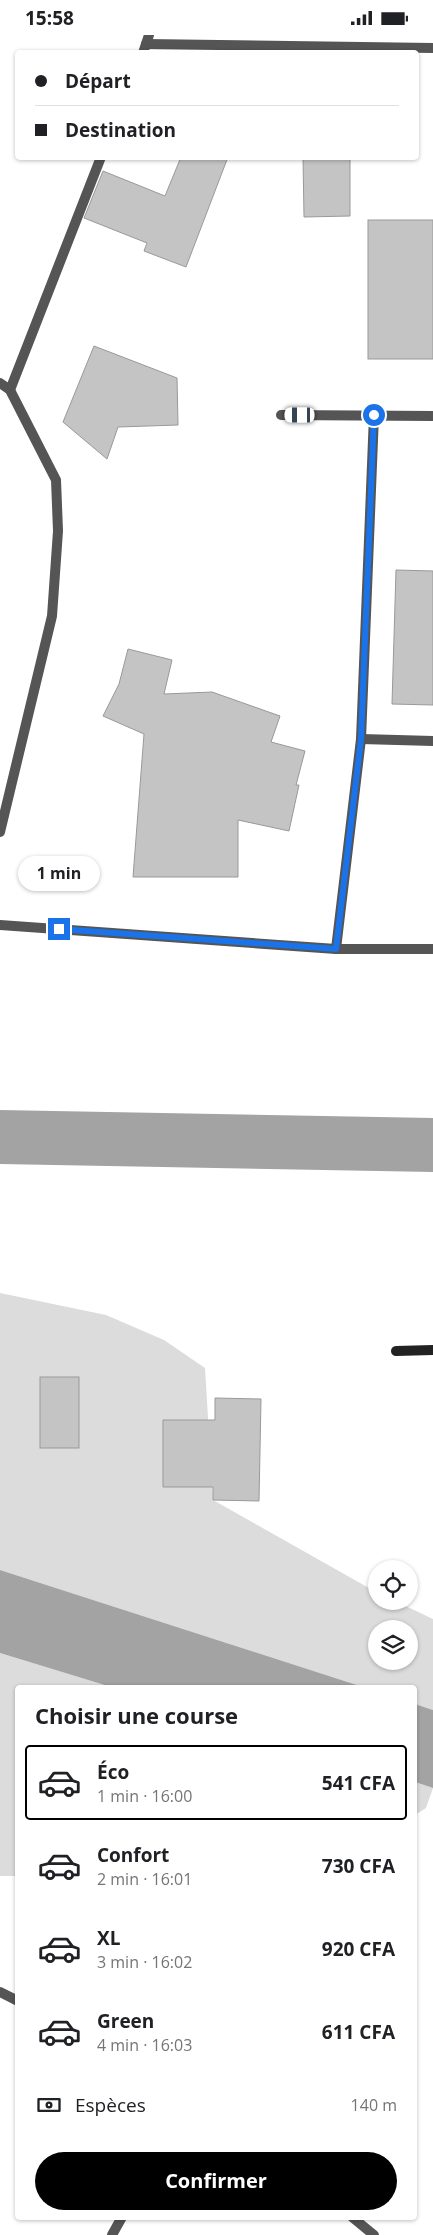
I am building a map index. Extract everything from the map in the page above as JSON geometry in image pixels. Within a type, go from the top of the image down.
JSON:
[{"type":"street","points":[[146,44],[433,48]]},
{"type":"street","points":[[10,390],[100,160]]},
{"type":"street","points":[[0,383],[10,390],[56,480],[58,531],[52,616],[0,832]]},
{"type":"street","points":[[281,415],[433,416]]},
{"type":"street","points":[[336,949],[361,739],[374,415]]},
{"type":"street","points":[[361,739],[433,741]]},
{"type":"street","points":[[0,925],[336,949],[433,949]]},
{"type":"street","points":[[396,1351],[433,1350]]},
{"type":"street","points":[[0,1992],[15,2000]]},
{"type":"street","points":[[112,2235],[120,2220]]},
{"type":"street","points":[[356,2220],[374,2235]]},
{"type":"shaded area","points":[[0,1110],[433,1118],[433,1172],[0,1164]]},
{"type":"shaded area","points":[[0,1293],[106,1315],[164,1340],[205,1368],[213,1500],[368,1587],[368,1610],[414,1610],[433,1619],[433,1710],[417,1705],[417,1685],[357,1685],[0,1570]]},
{"type":"shaded area","points":[[0,1570],[357,1685],[104,1685],[0,1653]]},
{"type":"shaded area","points":[[0,1653],[104,1685],[15,1685],[15,1876],[0,1876]]},
{"type":"shaded area","points":[[417,1705],[433,1710],[433,1788],[417,1783]]},
{"type":"shaded area","points":[[417,1783],[433,1788],[426,1808],[417,1814]]},
{"type":"building","points":[[180,160],[227,160],[186,267],[144,251],[147,243],[84,218],[103,171],[165,196]]},
{"type":"building","points":[[303,160],[350,160],[350,216],[304,217]]},
{"type":"building","points":[[368,220],[433,220],[433,359],[368,359]]},
{"type":"building","points":[[94,346],[177,378],[178,425],[118,427],[107,459],[63,422]]},
{"type":"building","points":[[396,570],[433,571],[433,705],[392,704]]},
{"type":"building","points":[[128,649],[172,660],[164,694],[212,692],[280,716],[271,742],[305,751],[296,785],[299,785],[289,831],[238,820],[238,877],[133,877],[144,734],[103,716],[119,684]]},
{"type":"building","points":[[40,1377],[79,1377],[79,1448],[40,1448]]},
{"type":"building","points":[[215,1398],[261,1399],[259,1501],[213,1500],[213,1487],[163,1487],[163,1420],[215,1420]]},
{"type":"route","points":[[59,929],[336,949],[361,739],[374,415]]}]
